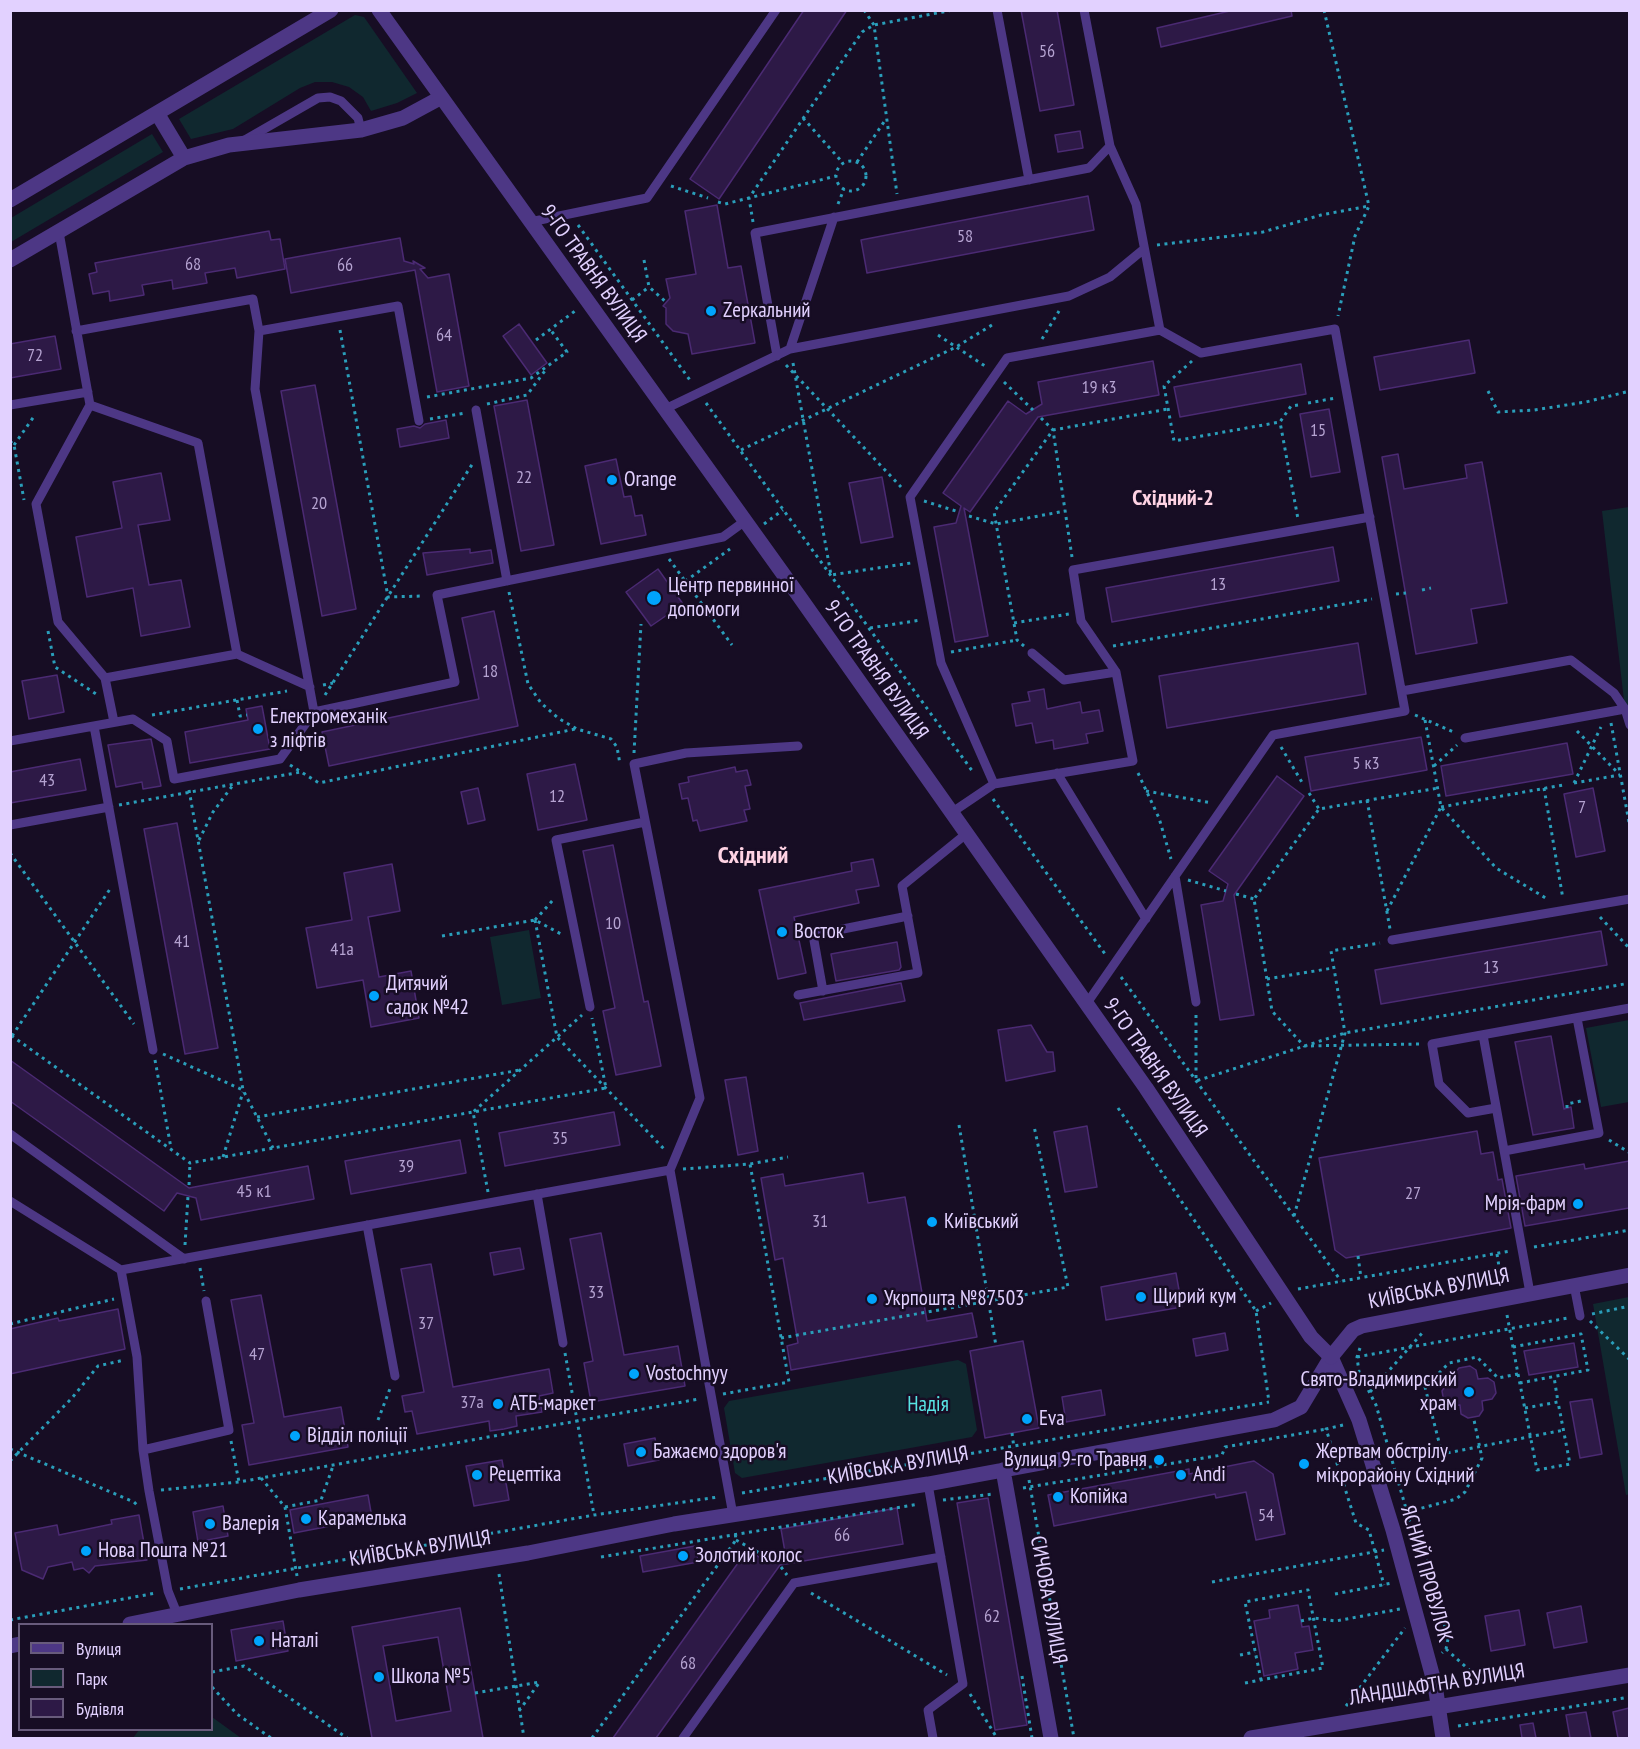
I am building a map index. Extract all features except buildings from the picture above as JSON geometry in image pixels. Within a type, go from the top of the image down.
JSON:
[{"type":"street","points":[[10,200],[332,10]]},
{"type":"street","name":"9-ГО ТРАВНЯ ВУЛИЦЯ","points":[[379,10],[745,521],[1085,1006],[1146,1089],[1311,1337],[1332,1357]]},
{"type":"street","points":[[10,260],[184,158],[205,150],[361,130],[403,118],[440,98]]},
{"type":"street","points":[[158,113],[184,158]]},
{"type":"street","name":"КИЇВСЬКА ВУЛИЦЯ","points":[[136,1623],[299,1590],[928,1484],[1155,1444],[1274,1420],[1300,1407],[1332,1357],[1353,1330],[1362,1326],[1503,1297],[1629,1275]]},
{"type":"street","name":"ЯСНИЙ ПРОВУЛОК","points":[[1332,1357],[1359,1420],[1398,1547],[1429,1664],[1442,1731]]},
{"type":"street","name":"СИЧОВА ВУЛИЦЯ","points":[[1003,1470],[1051,1738]]},
{"type":"street","name":"ЛАНДШАФТНА ВУЛИЦЯ","points":[[1251,1738],[1629,1675]]},
{"type":"lane","points":[[530,222],[646,198],[776,10]]},
{"type":"lane","points":[[997,10],[1029,180]]},
{"type":"lane","points":[[1084,10],[1110,146],[1136,204],[1160,330]]},
{"type":"lane","points":[[238,144],[318,98],[330,97],[346,105],[358,118],[361,130]]},
{"type":"lane","points":[[777,356],[755,232],[1089,168],[1110,146]]},
{"type":"lane","points":[[790,349],[834,218]]},
{"type":"lane","points":[[58,232],[90,405],[36,504],[58,622],[105,678],[114,722]]},
{"type":"lane","points":[[665,409],[790,349],[1069,296],[1110,278],[1144,249]]},
{"type":"lane","points":[[76,331],[253,299],[259,331],[255,389],[314,712]]},
{"type":"lane","points":[[259,331],[398,306],[419,421]]},
{"type":"lane","points":[[990,787],[940,654],[910,497],[1007,358],[1160,330],[1201,353],[1335,329],[1405,711],[1273,735],[1085,1006]]},
{"type":"lane","points":[[10,405],[88,392]]},
{"type":"lane","points":[[90,405],[198,442],[237,654]]},
{"type":"lane","points":[[476,410],[507,581]]},
{"type":"lane","points":[[951,813],[990,787],[1133,761],[1116,672],[1081,621],[1073,570],[1370,517]]},
{"type":"lane","points":[[10,741],[133,719],[167,741],[174,779],[280,759],[314,712],[455,682],[437,595],[723,537],[745,521]]},
{"type":"lane","points":[[1032,653],[1064,680],[1116,672]]},
{"type":"lane","points":[[105,678],[237,654],[310,687]]},
{"type":"lane","points":[[1402,691],[1571,660],[1614,693],[1625,709],[1629,724]]},
{"type":"lane","points":[[1465,738],[1625,709]]},
{"type":"lane","points":[[94,726],[153,1050]]},
{"type":"lane","points":[[734,1515],[670,1170],[700,1098],[634,764],[686,753],[798,746]]},
{"type":"lane","points":[[1057,773],[1146,919]]},
{"type":"lane","points":[[10,825],[109,807]]},
{"type":"lane","points":[[590,1007],[556,840],[645,822]]},
{"type":"lane","points":[[798,995],[918,973],[902,885],[966,834]]},
{"type":"lane","points":[[1175,876],[1196,1002]]},
{"type":"lane","points":[[1392,940],[1629,899]]},
{"type":"lane","points":[[823,991],[813,935],[908,916]]},
{"type":"lane","points":[[1496,1108],[1468,1113],[1439,1084],[1432,1044],[1629,1008]]},
{"type":"lane","points":[[1504,1151],[1599,1133],[1577,1018]]},
{"type":"lane","points":[[1483,1035],[1530,1293]]},
{"type":"lane","points":[[10,1134],[184,1259]]},
{"type":"lane","points":[[10,1202],[121,1270],[670,1170]]},
{"type":"lane","points":[[537,1194],[563,1342]]},
{"type":"lane","points":[[367,1225],[395,1376]]},
{"type":"lane","points":[[121,1270],[137,1357],[143,1450],[149,1491],[168,1591],[178,1616]]},
{"type":"lane","points":[[1574,1285],[1580,1316]]},
{"type":"lane","points":[[143,1450],[229,1430],[206,1301]]},
{"type":"lane","points":[[928,1484],[963,1684],[928,1710],[933,1738]]},
{"type":"lane","points":[[683,1738],[794,1583],[941,1557]]},
{"type":"path","points":[[864,10],[874,25],[899,205]]},
{"type":"path","points":[[755,232],[749,198],[862,32],[874,25],[954,10]]},
{"type":"path","points":[[1324,10],[1370,206],[1352,248],[1335,329]]},
{"type":"path","points":[[803,118],[843,163]]},
{"type":"path","points":[[857,162],[887,118]]},
{"type":"path","points":[[836,177],[844,189],[858,189],[866,178],[864,169],[857,162],[843,163]]},
{"type":"path","points":[[718,202],[725,204],[836,177],[843,163]]},
{"type":"path","points":[[658,181],[708,198]]},
{"type":"path","points":[[1144,249],[1170,242],[1263,232],[1321,215],[1370,206]]},
{"type":"path","points":[[570,214],[831,575],[990,787],[1113,967],[1341,1281]]},
{"type":"path","points":[[644,260],[649,287],[666,302]]},
{"type":"path","points":[[632,300],[649,287]]},
{"type":"path","points":[[1033,353],[1069,296]]},
{"type":"path","points":[[536,340],[588,302]]},
{"type":"path","points":[[338,317],[388,597]]},
{"type":"path","points":[[923,324],[995,374],[1033,410]]},
{"type":"path","points":[[415,399],[531,378],[567,352],[550,329]]},
{"type":"path","points":[[741,450],[956,346]]},
{"type":"path","points":[[790,349],[831,575]]},
{"type":"path","points":[[1201,353],[1164,386],[1174,441],[1280,422]]},
{"type":"path","points":[[777,356],[910,497],[959,512]]},
{"type":"path","points":[[491,402],[527,395],[548,365]]},
{"type":"path","points":[[1488,391],[1498,412],[1555,407],[1629,391]]},
{"type":"path","points":[[1308,403],[1348,396]]},
{"type":"path","points":[[10,441],[14,446],[46,399]]},
{"type":"path","points":[[1298,405],[1291,406],[1280,422],[1300,530]]},
{"type":"path","points":[[940,654],[1017,640],[994,512],[1053,430],[1168,409]]},
{"type":"path","points":[[419,421],[476,410]]},
{"type":"path","points":[[1041,418],[1053,430],[1073,570]]},
{"type":"path","points":[[314,712],[483,449]]},
{"type":"path","points":[[969,516],[996,524],[1065,511]]},
{"type":"path","points":[[662,549],[732,645]]},
{"type":"path","points":[[831,575],[922,561]]},
{"type":"path","points":[[280,759],[320,783],[577,729],[558,718],[541,703],[528,684],[507,581]]},
{"type":"path","points":[[1422,590],[1431,588]]},
{"type":"path","points":[[1099,648],[1406,593]]},
{"type":"path","points":[[388,597],[437,595]]},
{"type":"path","points":[[1014,623],[1079,612]]},
{"type":"path","points":[[870,628],[933,618]]},
{"type":"path","points":[[634,764],[642,624]]},
{"type":"path","points":[[133,719],[310,687]]},
{"type":"path","points":[[237,700],[240,716],[247,715]]},
{"type":"path","points":[[1405,711],[1465,738],[1434,766]]},
{"type":"path","points":[[1609,712],[1574,783],[1620,775]]},
{"type":"path","points":[[1609,712],[1629,828]]},
{"type":"path","points":[[1425,720],[1441,807],[1496,868],[1565,910]]},
{"type":"path","points":[[1566,720],[1620,775]]},
{"type":"path","points":[[1273,735],[1303,784]]},
{"type":"path","points":[[1133,761],[1168,846],[1175,876],[1226,891]]},
{"type":"path","points":[[198,842],[213,812],[233,785],[255,764]]},
{"type":"path","points":[[109,807],[301,772]]},
{"type":"path","points":[[186,777],[243,1090],[273,1148]]},
{"type":"path","points":[[1441,807],[1563,785]]},
{"type":"path","points":[[1432,1044],[1304,1046],[1272,1011],[1254,899],[1319,809],[1438,788]]},
{"type":"path","points":[[1544,788],[1565,910]]},
{"type":"path","points":[[1146,791],[1224,805]]},
{"type":"path","points":[[1309,793],[1319,809]]},
{"type":"path","points":[[1294,1216],[1345,1033],[1331,951],[1392,940],[1367,800]]},
{"type":"path","points":[[1387,911],[1441,807]]},
{"type":"path","points":[[10,853],[153,1050],[171,1150]]},
{"type":"path","points":[[11,1036],[121,873]]},
{"type":"path","points":[[536,920],[565,887]]},
{"type":"path","points":[[1236,894],[1254,899]]},
{"type":"path","points":[[1590,906],[1629,949]]},
{"type":"path","points":[[536,920],[557,1037],[667,1152]]},
{"type":"path","points":[[442,936],[536,920],[576,941]]},
{"type":"path","points":[[1267,979],[1334,968]]},
{"type":"path","points":[[1196,1081],[1345,1033],[1629,983]]},
{"type":"path","points":[[1196,1002],[1196,1081]]},
{"type":"path","points":[[473,1112],[590,1007]]},
{"type":"path","points":[[590,1007],[606,1088]]},
{"type":"path","points":[[10,1028],[11,1036],[190,1163],[606,1088]]},
{"type":"path","points":[[153,1050],[243,1090]]},
{"type":"path","points":[[257,1117],[520,1070]]},
{"type":"path","points":[[223,1157],[243,1090]]},
{"type":"path","points":[[1118,1108],[1256,1311],[1269,1402],[1278,1438]]},
{"type":"path","points":[[473,1112],[490,1203]]},
{"type":"path","points":[[959,1125],[996,1346]]},
{"type":"path","points":[[781,1338],[1068,1287],[1034,1126]]},
{"type":"path","points":[[1599,1133],[1629,1153]]},
{"type":"path","points":[[670,1170],[750,1164],[788,1157]]},
{"type":"path","points":[[189,1185],[190,1163]]},
{"type":"path","points":[[149,1491],[239,1482],[789,1382],[750,1164]]},
{"type":"path","points":[[184,1259],[188,1196]]},
{"type":"path","points":[[1285,1296],[1302,1287],[1629,1230]]},
{"type":"path","points":[[1497,1254],[1503,1297],[1537,1470],[1570,1464],[1554,1377]]},
{"type":"path","points":[[198,1256],[206,1301]]},
{"type":"path","points":[[1358,1256],[1361,1278]]},
{"type":"path","points":[[10,1324],[126,1296]]},
{"type":"path","points":[[1629,1306],[1584,1316],[1629,1360]]},
{"type":"path","points":[[1429,1664],[1446,1649],[1448,1639],[1429,1564],[1416,1543],[1380,1415],[1359,1372],[1357,1357],[1580,1316]]},
{"type":"path","points":[[1370,1392],[1431,1324]]},
{"type":"path","points":[[1513,1347],[1581,1334],[1588,1370],[1520,1383]]},
{"type":"path","points":[[563,1342],[594,1515]]},
{"type":"path","points":[[10,1461],[72,1398],[98,1366],[137,1357]]},
{"type":"path","points":[[1518,1374],[1498,1378],[1477,1357],[1449,1363],[1425,1388],[1442,1454],[1564,1430]]},
{"type":"path","points":[[378,1420],[395,1376]]},
{"type":"path","points":[[10,1620],[594,1515],[729,1496],[1269,1402]]},
{"type":"path","points":[[1525,1408],[1558,1402]]},
{"type":"path","points":[[601,1557],[1222,1455],[1225,1447],[1326,1429],[1380,1415]]},
{"type":"path","points":[[1407,1512],[1455,1499],[1466,1492],[1482,1458],[1474,1420]]},
{"type":"path","points":[[504,1429],[505,1434]]},
{"type":"path","points":[[1326,1429],[1356,1524],[1369,1530],[1384,1585]]},
{"type":"path","points":[[229,1430],[239,1482]]},
{"type":"path","points":[[1012,1433],[1014,1448]]},
{"type":"path","points":[[10,1449],[134,1502]]},
{"type":"path","points":[[285,1507],[321,1500],[334,1465]]},
{"type":"path","points":[[261,1478],[285,1507],[299,1590]]},
{"type":"path","points":[[1030,1487],[1074,1738]]},
{"type":"path","points":[[491,1533],[497,1558],[524,1738]]},
{"type":"path","points":[[592,1738],[736,1540],[771,1560]]},
{"type":"path","points":[[1212,1582],[1398,1547]]},
{"type":"path","points":[[1335,1594],[1407,1581]]},
{"type":"path","points":[[794,1583],[963,1684],[997,1738]]},
{"type":"path","points":[[1245,1683],[1261,1680],[1323,1668],[1308,1590],[1245,1602],[1261,1680]]},
{"type":"path","points":[[1301,1621],[1314,1618],[1336,1621],[1416,1611]]},
{"type":"path","points":[[1333,1724],[1416,1611]]},
{"type":"path","points":[[1446,1649],[1501,1697]]},
{"type":"path","points":[[1240,1655],[1255,1652]]},
{"type":"path","points":[[213,1672],[244,1666],[347,1738]]},
{"type":"path","points":[[475,1693],[540,1682],[519,1711]]},
{"type":"path","points":[[213,1688],[237,1714],[271,1738]]},
{"type":"path","points":[[1442,1731],[1458,1726],[1629,1697]]},
{"type":"green space","points":[[355,15],[364,17],[417,93],[397,103],[371,111],[363,97],[349,87],[332,82],[315,82],[300,88],[233,129],[191,139],[179,119]]},
{"type":"green space","points":[[152,134],[163,152],[11,242],[11,218]]},
{"type":"green space","points":[[1629,507],[1629,725],[1625,709],[1602,511]]},
{"type":"green space","points":[[529,930],[541,998],[502,1005],[490,937]]},
{"type":"green space","points":[[1629,1020],[1629,1102],[1601,1107],[1586,1028]]},
{"type":"green space","points":[[1629,1297],[1630,1494],[1626,1495],[1593,1304]]},
{"type":"green space","name":"Надія","points":[[958,1360],[966,1364],[977,1430],[972,1437],[742,1478],[735,1473],[724,1408],[729,1401]]},
{"type":"green space","points":[[213,1718],[241,1738],[133,1738],[138,1731],[213,1731]]},
{"type":"place","name":"Zеркальний","points":[[711,311]]},
{"type":"place","name":"Orange","points":[[612,480]]},
{"type":"place","name":"Центр первинної допомоги","points":[[654,598]]},
{"type":"place","name":"Електромеханік з ліфтів","points":[[258,729]]},
{"type":"place","name":"Восток","points":[[782,932]]},
{"type":"place","name":"Дитячий садок №42","points":[[374,996]]},
{"type":"place","name":"Мрія-фарм","points":[[1578,1204]]},
{"type":"place","name":"Київський","points":[[932,1222]]},
{"type":"place","name":"Щирий кум","points":[[1141,1297]]},
{"type":"place","name":"Укрпошта №87503","points":[[872,1299]]},
{"type":"place","name":"Vostochnyy","points":[[634,1374]]},
{"type":"place","name":"Свято-Владимирский храм","points":[[1469,1392]]},
{"type":"place","name":"АТБ-маркет","points":[[498,1404]]},
{"type":"place","name":"Eva","points":[[1027,1419]]},
{"type":"place","name":"Відділ поліції","points":[[295,1436]]},
{"type":"place","name":"Бажаємо здоров'я","points":[[641,1452]]},
{"type":"place","name":"Вулиця 9-го Травня","points":[[1159,1460]]},
{"type":"place","name":"Жертвам обстрілу мікрорайону Східний","points":[[1304,1464]]},
{"type":"place","name":"Рецептіка","points":[[477,1475]]},
{"type":"place","name":"Andi","points":[[1181,1475]]},
{"type":"place","name":"Копійка","points":[[1058,1497]]},
{"type":"place","name":"Карамелька","points":[[306,1519]]},
{"type":"place","name":"Валерія","points":[[210,1524]]},
{"type":"place","name":"Нова Пошта №21","points":[[86,1551]]},
{"type":"place","name":"Золотий колос","points":[[683,1556]]},
{"type":"place","name":"Наталі","points":[[259,1641]]},
{"type":"place","name":"Школа №5","points":[[379,1677]]},
{"type":"district","name":"Східний-2","points":[[1173,499]]},
{"type":"district","name":"Східний","points":[[753,856]]}]
